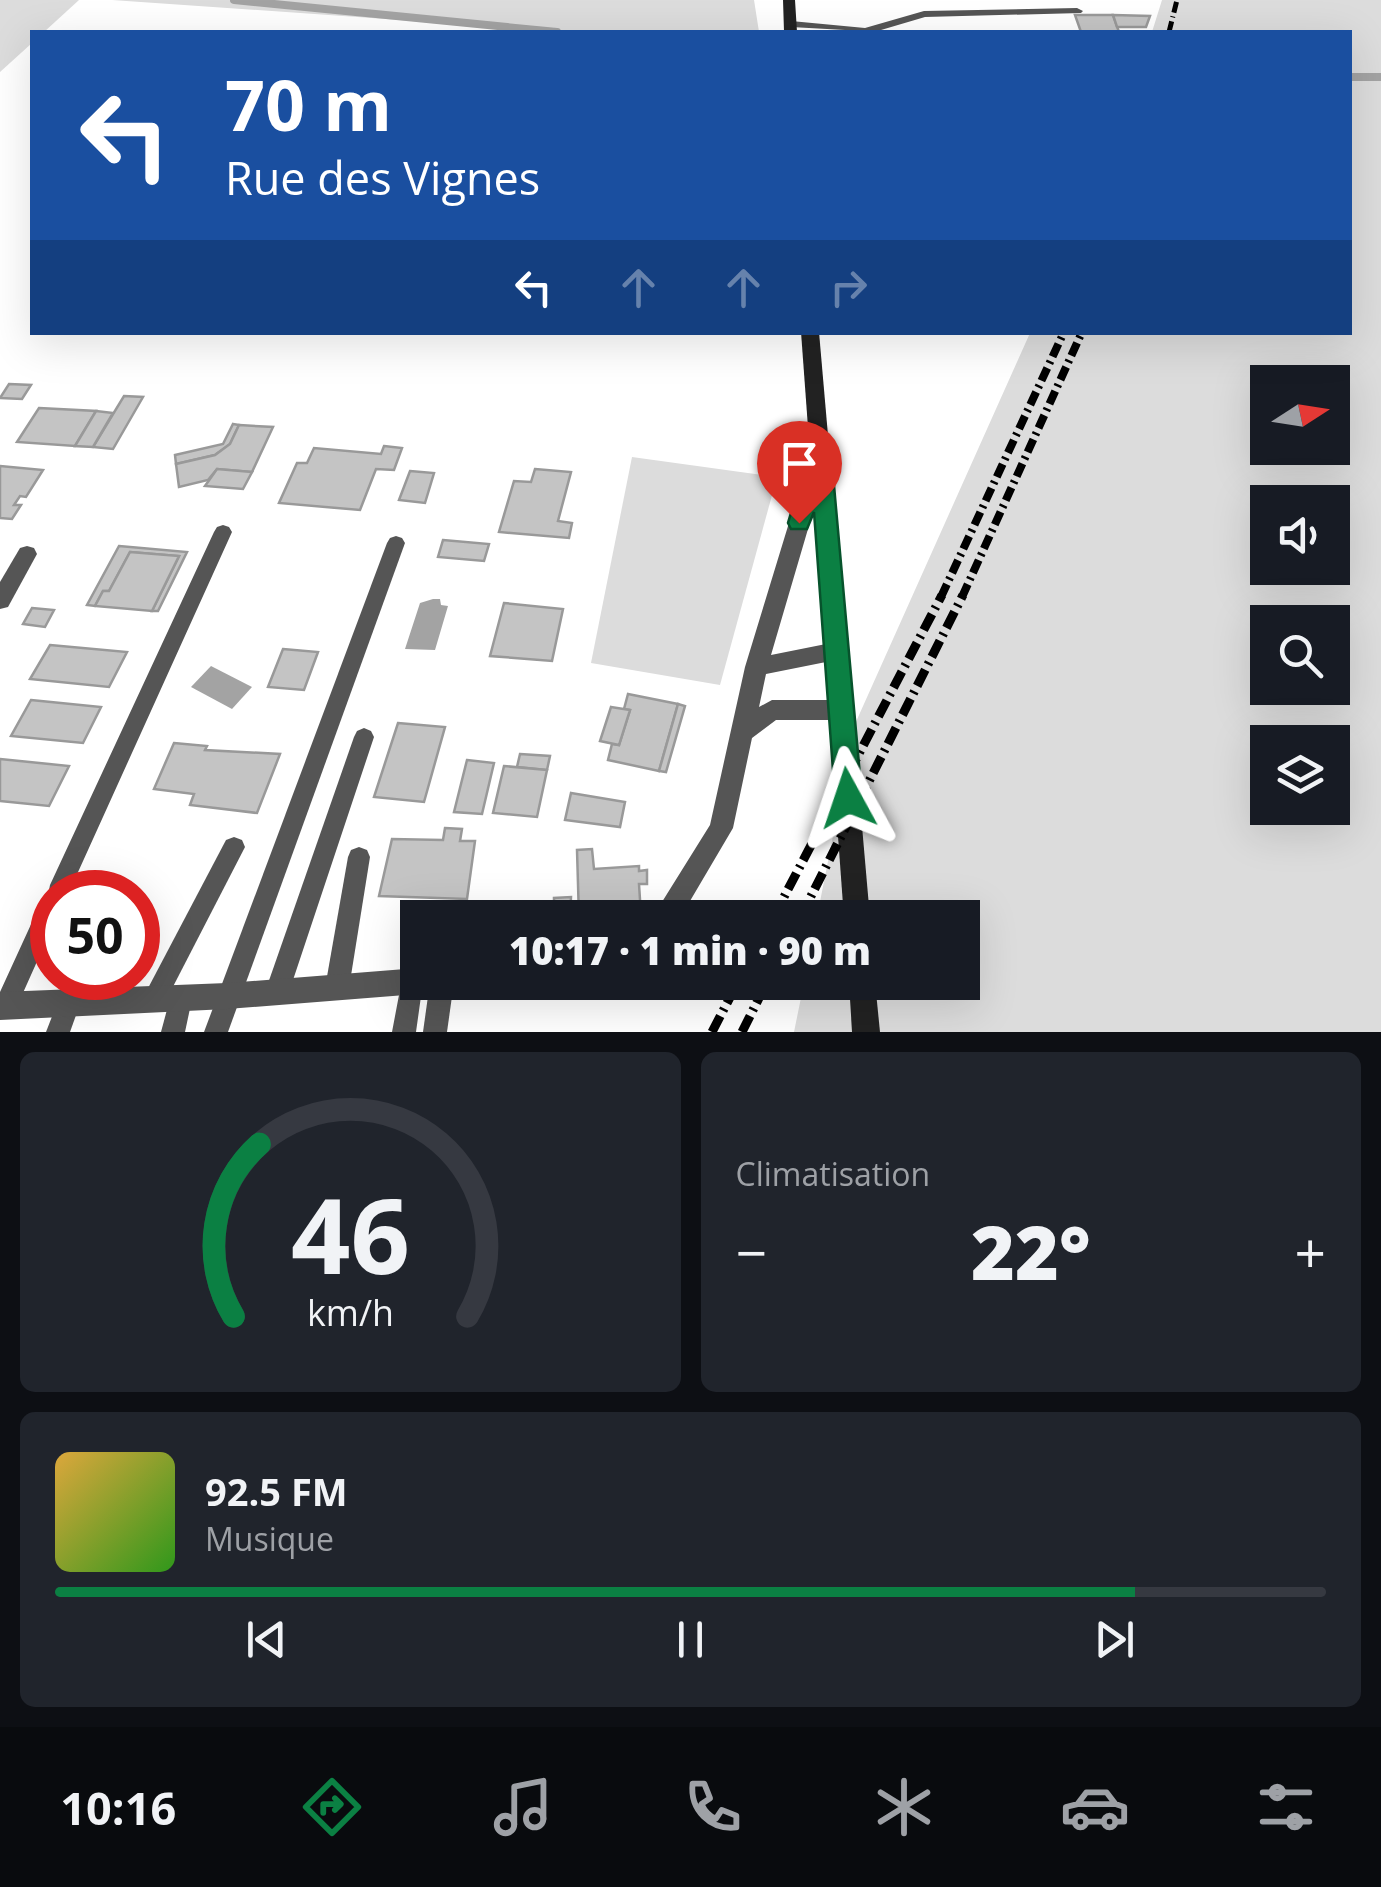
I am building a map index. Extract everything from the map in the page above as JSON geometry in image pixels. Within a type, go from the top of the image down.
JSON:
[{"type":"main road","points":[[789,0],[791,28]]},
{"type":"main road","points":[[810,335],[856,900]]},
{"type":"main road","points":[[863,1000],[866,1032]]},
{"type":"street","points":[[676,900],[721,828],[746,730],[756,666],[820,452]]},
{"type":"street","points":[[0,601],[27,554]]},
{"type":"street","points":[[756,666],[836,651]]},
{"type":"street","points":[[746,730],[772,710],[841,710]]},
{"type":"street","points":[[3,1006],[227,996],[400,982]]},
{"type":"lane","points":[[869,30],[924,14],[1077,10]]},
{"type":"lane","points":[[791,28],[841,30]]},
{"type":"lane","points":[[68,870],[223,532]]},
{"type":"lane","points":[[216,1032],[396,542]]},
{"type":"lane","points":[[277,992],[364,738]]},
{"type":"lane","points":[[173,1032],[167,999],[234,848]]},
{"type":"lane","points":[[336,988],[359,857]]},
{"type":"lane","points":[[3,1006],[30,950]]},
{"type":"lane","points":[[404,1032],[410,1000]]},
{"type":"lane","points":[[435,1032],[439,1000]]},
{"type":"lane","points":[[58,1032],[68,1004]]},
{"type":"shaded area","points":[[0,0],[79,0],[46,30],[30,30],[30,45],[0,72]]},
{"type":"shaded area","points":[[112,0],[754,0],[759,30],[544,30]]},
{"type":"shaded area","points":[[1162,0],[1381,0],[1381,1032],[794,1032],[801,1000],[980,1000],[980,900],[820,900],[855,724],[1029,335],[1352,335],[1352,30],[1153,30]]},
{"type":"shaded area","points":[[632,457],[777,477],[720,685],[591,663]]},
{"type":"shaded area","points":[[433,599],[448,606],[435,650],[405,649],[420,603]]},
{"type":"shaded area","points":[[211,666],[252,687],[232,709],[191,687]]},
{"type":"building","points":[[1075,15],[1113,15],[1118,30],[1080,30]]},
{"type":"building","points":[[1113,15],[1150,16],[1146,27],[1117,27]]},
{"type":"building","points":[[9,384],[31,385],[22,399],[0,398]]},
{"type":"building","points":[[124,396],[143,397],[113,449],[93,447]]},
{"type":"building","points":[[39,408],[96,411],[75,446],[17,442]]},
{"type":"building","points":[[96,411],[113,413],[93,447],[75,446]]},
{"type":"building","points":[[233,424],[239,425],[230,444],[215,455],[176,464],[175,455],[223,444]]},
{"type":"building","points":[[239,425],[273,427],[252,472],[217,469],[208,480],[179,487],[176,464],[215,455],[230,444]]},
{"type":"building","points":[[384,446],[402,448],[394,470],[376,469],[360,510],[279,503],[297,463],[307,463],[314,448],[381,454]]},
{"type":"building","points":[[0,466],[43,470],[26,497],[20,496],[14,505],[21,505],[12,519],[0,518]]},
{"type":"building","points":[[217,469],[252,472],[243,489],[205,486]]},
{"type":"building","points":[[535,469],[571,472],[558,521],[572,523],[569,538],[499,532],[514,481],[531,482]]},
{"type":"building","points":[[410,471],[434,473],[425,503],[399,500]]},
{"type":"building","points":[[443,540],[489,544],[484,561],[438,557]]},
{"type":"building","points":[[119,546],[187,552],[158,611],[152,611],[179,556],[130,552],[109,591],[103,591],[95,606],[87,605]]},
{"type":"building","points":[[130,552],[179,556],[152,611],[95,606],[103,591],[109,591]]},
{"type":"building","points":[[504,603],[563,609],[552,661],[490,656]]},
{"type":"building","points":[[32,608],[54,610],[45,627],[23,624]]},
{"type":"building","points":[[50,645],[127,652],[109,687],[30,679]]},
{"type":"building","points":[[283,649],[318,652],[304,690],[268,687]]},
{"type":"building","points":[[628,694],[678,704],[659,771],[608,760],[612,744],[619,745],[630,710],[624,709]]},
{"type":"building","points":[[31,700],[101,707],[83,743],[11,736]]},
{"type":"building","points":[[678,704],[685,706],[666,772],[659,771]]},
{"type":"building","points":[[611,707],[630,710],[619,745],[600,741]]},
{"type":"building","points":[[398,723],[445,727],[424,802],[374,797]]},
{"type":"building","points":[[174,743],[207,746],[205,750],[280,754],[257,813],[190,805],[194,794],[154,789]]},
{"type":"building","points":[[520,754],[550,756],[547,770],[517,767]]},
{"type":"building","points":[[0,759],[69,766],[49,806],[0,801]]},
{"type":"building","points":[[467,760],[494,763],[482,814],[454,812]]},
{"type":"building","points":[[504,766],[547,770],[537,817],[493,813]]},
{"type":"building","points":[[571,793],[625,802],[620,827],[565,820]]},
{"type":"building","points":[[445,828],[462,829],[460,841],[475,841],[467,899],[379,896],[392,839],[443,840]]},
{"type":"building","points":[[592,849],[594,869],[639,866],[639,871],[647,870],[647,884],[639,884],[640,900],[578,900],[577,850]]},
{"type":"waterway","points":[[234,0],[537,30]]},
{"type":"waterway","points":[[1352,77],[1381,77]]},
{"type":"railway","points":[[1170,30],[1177,0]]},
{"type":"railway","points":[[941,596],[1063,335]]},
{"type":"railway","points":[[962,597],[1081,335]]},
{"type":"railway","points":[[782,900],[941,596]]},
{"type":"railway","points":[[809,900],[962,597]]},
{"type":"railway","points":[[712,1032],[729,1000]]},
{"type":"railway","points":[[742,1032],[758,1000]]},
{"type":"route","points":[[799,523],[820,452],[848,798]]}]
